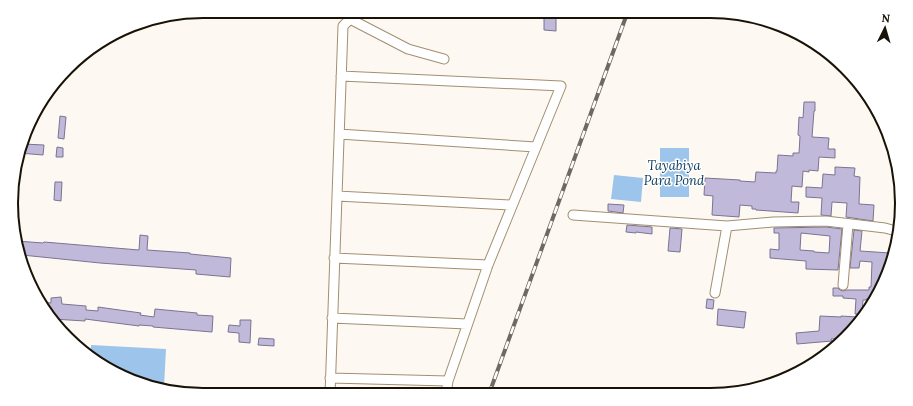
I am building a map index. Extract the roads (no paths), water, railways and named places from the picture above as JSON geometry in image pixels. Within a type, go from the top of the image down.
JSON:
[{"type":"street","points":[[330,388],[343,26],[350,19],[408,49],[444,59]]},
{"type":"street","points":[[341,76],[561,86],[488,265],[448,380],[447,388]]},
{"type":"street","points":[[339,134],[536,147]]},
{"type":"street","points":[[337,196],[512,205]]},
{"type":"street","points":[[572,215],[726,226],[773,222],[826,221],[892,230]]},
{"type":"street","points":[[843,286],[848,224]]},
{"type":"street","points":[[715,292],[726,226]]},
{"type":"street","points":[[334,258],[488,265]]},
{"type":"street","points":[[332,318],[467,324]]},
{"type":"street","points":[[330,378],[448,380]]},
{"type":"water","name":"Tayabiya Para Pond","points":[[660,148],[689,148],[689,197],[660,197]]},
{"type":"water","points":[[614,175],[643,178],[641,202],[611,199]]},
{"type":"water","points":[[91,345],[166,349],[164,384],[132,374],[110,363],[91,351]]},
{"type":"railway","points":[[491,388],[625,18]]}]
